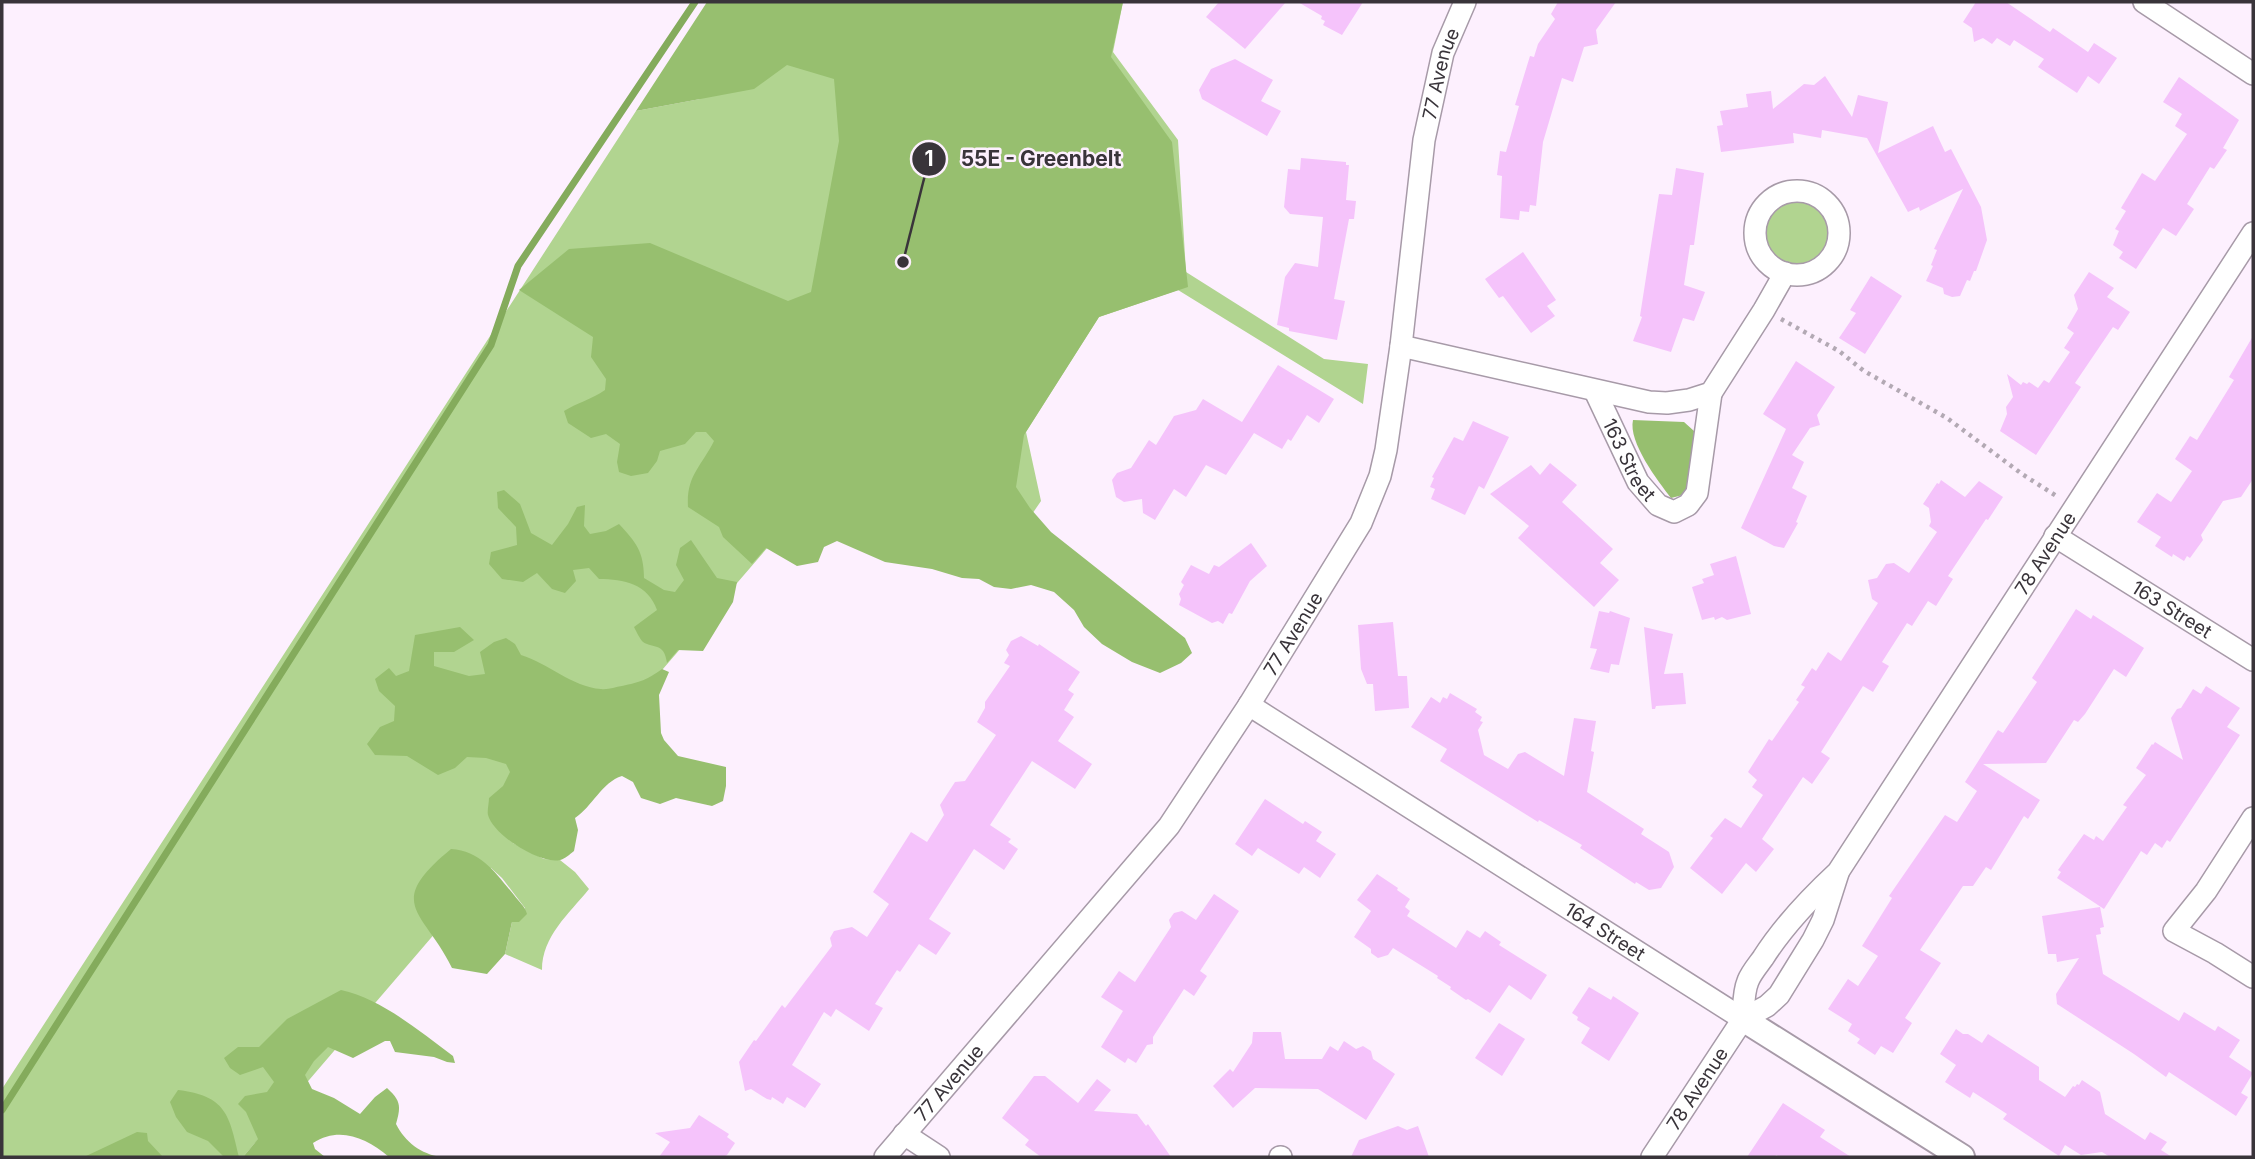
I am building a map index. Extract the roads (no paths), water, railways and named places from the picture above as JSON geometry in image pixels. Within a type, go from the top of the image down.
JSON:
[{"type":"street","name":"77 Avenue","points":[[885,1157],[1158,840],[1249,705],[1349,545],[1371,499],[1386,450],[1401,346],[1424,140],[1443,53],[1465,2]]},
{"type":"street","points":[[2144,2],[2253,74]]},
{"type":"street","points":[[1802,191],[1816,195],[1831,208],[1838,221],[1840,236],[1836,250],[1826,264],[1813,272],[1799,275],[1785,273],[1776,270],[1765,260],[1758,247],[1755,233],[1758,218],[1763,208],[1774,198],[1787,192],[1802,191]]},
{"type":"street","name":"78 Avenue","points":[[1652,1157],[1743,1018],[1749,979],[1767,951],[1787,924],[1838,872],[2253,233]]},
{"type":"street","name":"163 Street","points":[[1595,391],[1638,482],[1658,505],[1674,512],[1688,505],[1697,493],[1710,393],[1765,310],[1785,273]]},
{"type":"street","name":"163 Street","points":[[1401,346],[1649,402],[1689,400],[1710,393]]},
{"type":"street","name":"163 Street","points":[[2055,536],[2253,660]]},
{"type":"street","name":"164 Street","points":[[1249,705],[1962,1157]]},
{"type":"street","points":[[2253,818],[2206,891],[2174,931],[2253,978]]},
{"type":"street","name":"78 Avenue","points":[[1743,1018],[1773,1001],[1794,972],[1823,920],[1838,872]]},
{"type":"street","points":[[904,1134],[939,1157]]},
{"type":"waterway","points":[[2,1110],[491,345],[518,266],[695,2]]},
{"type":"place","name":"55E - Greenbelt","points":[[903,262]]}]
